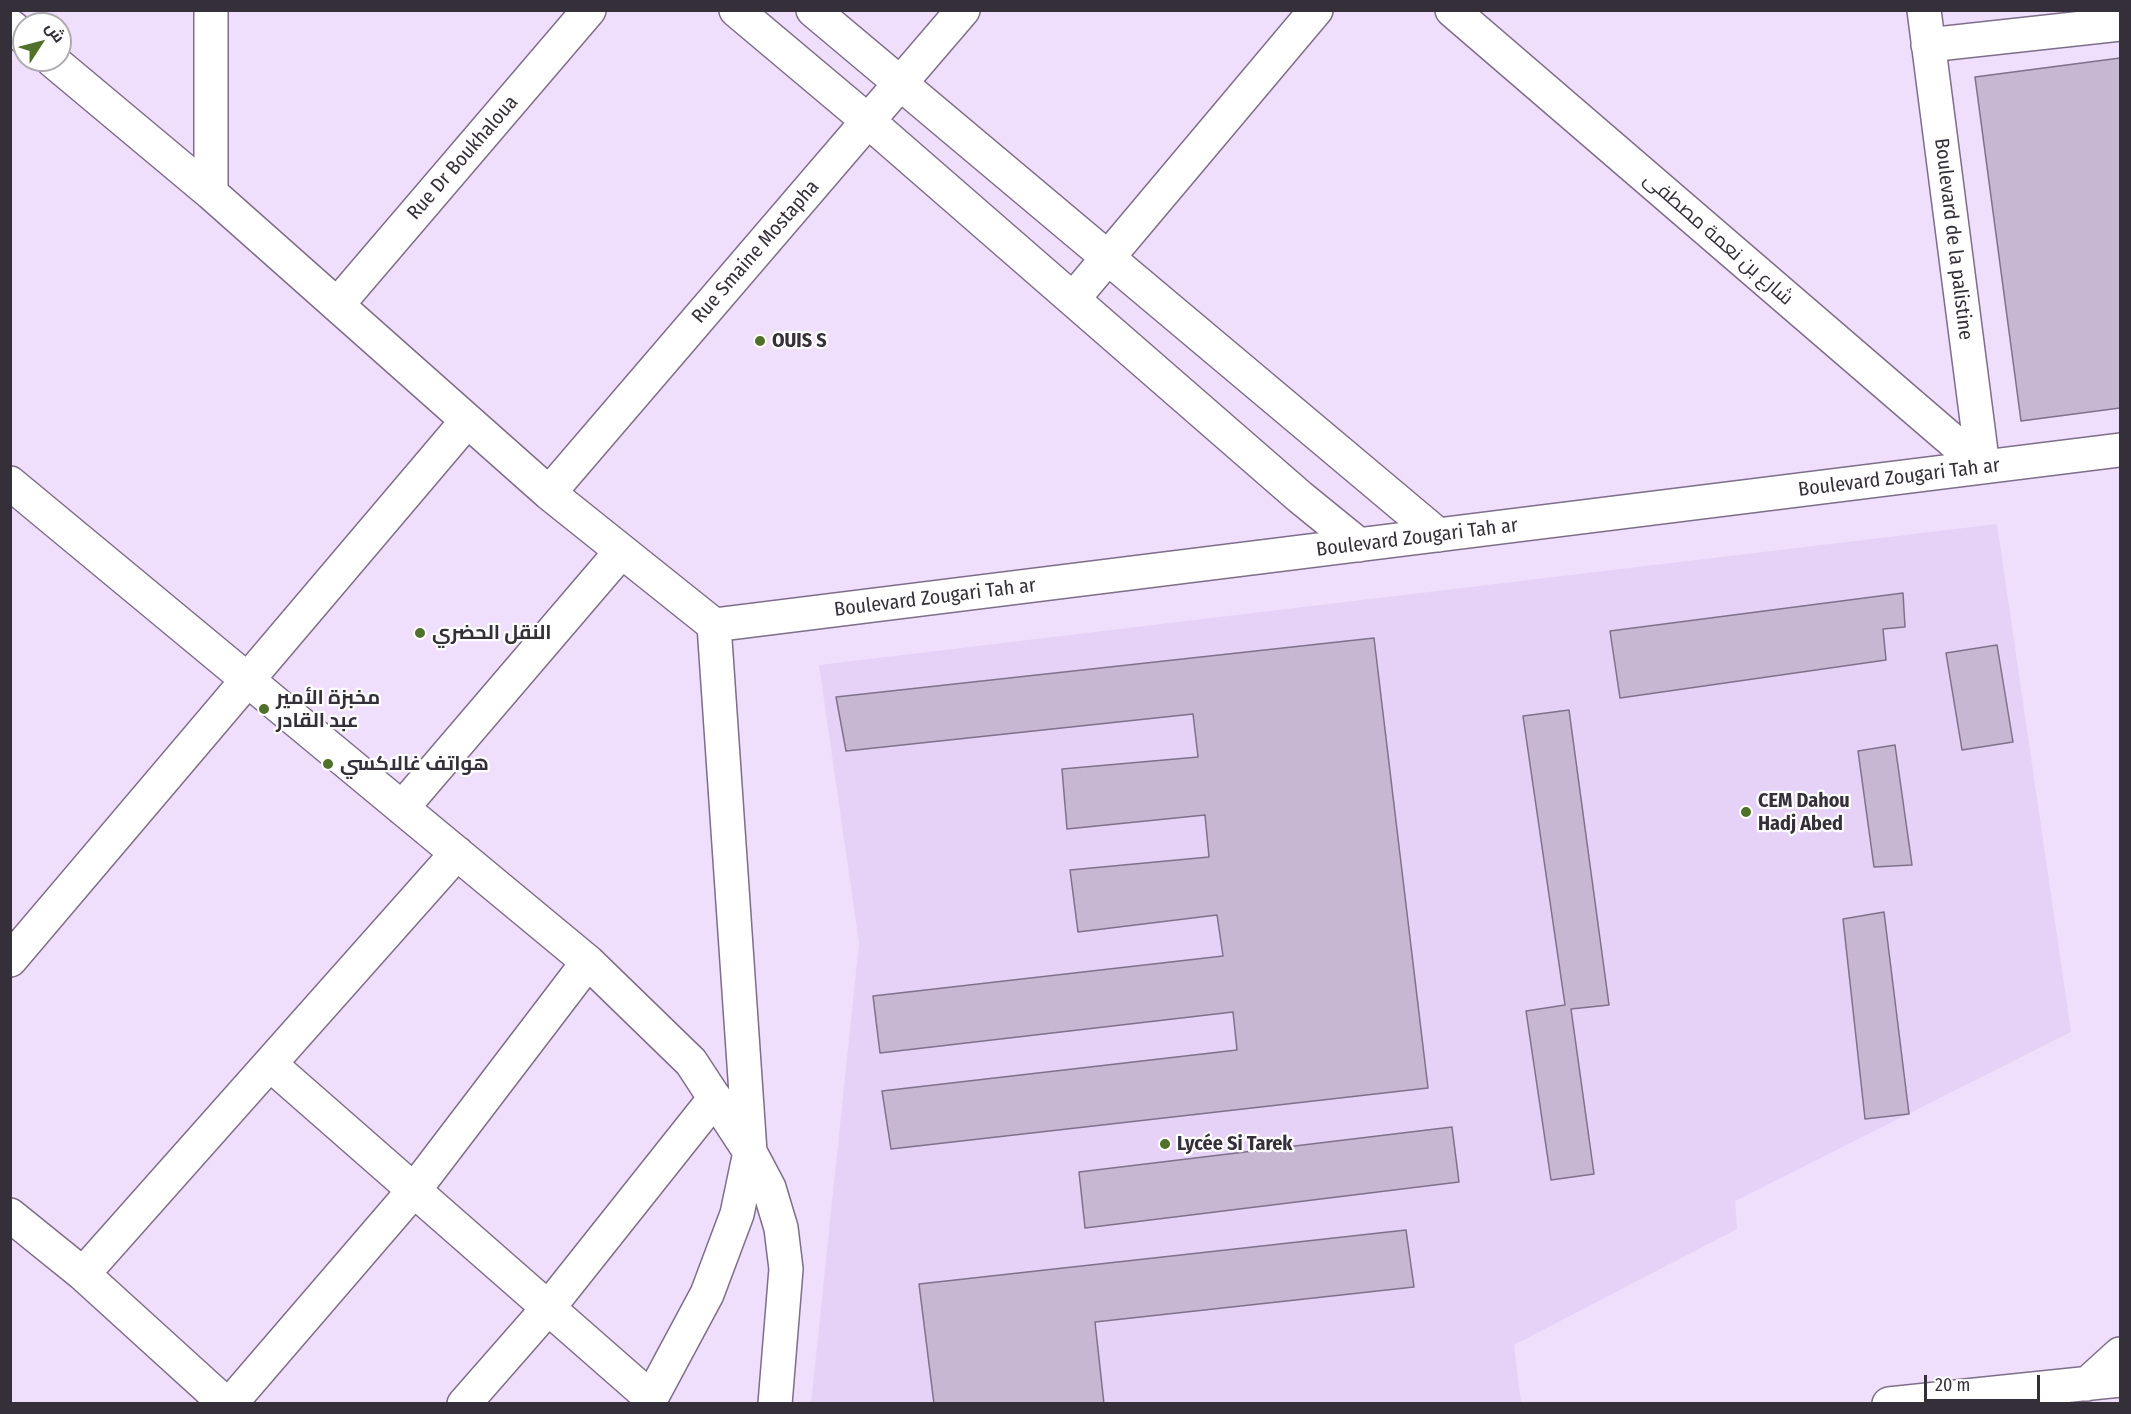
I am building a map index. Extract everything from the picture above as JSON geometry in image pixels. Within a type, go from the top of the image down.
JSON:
[{"type":"street","points":[[211,10],[211,193]]},
{"type":"street","name":"Rue Dr Boukhaloua","points":[[336,305],[589,10]]},
{"type":"street","points":[[736,10],[1359,545]]},
{"type":"street","points":[[813,10],[1438,535]]},
{"type":"street","name":"Rue Smaine Mostapha","points":[[549,493],[963,10]]},
{"type":"street","points":[[1073,299],[1316,10]]},
{"type":"street","name":"شارع بن نعمة مصطفى","points":[[1452,10],[1983,467]]},
{"type":"street","name":"Boulevard de la palistine","points":[[1924,10],[1983,467]]},
{"type":"street","points":[[1928,45],[2121,24]]},
{"type":"street","points":[[65,72],[211,193],[549,493],[620,553],[714,625],[750,1152],[737,1214],[707,1294],[650,1401],[549,1307],[271,1065]]},
{"type":"street","points":[[10,960],[467,421]]},
{"type":"street","name":"Boulevard Zougari Tah ar","points":[[714,625],[2121,450]]},
{"type":"street","points":[[10,483],[588,962],[691,1062],[750,1152],[769,1188],[781,1228],[786,1269],[775,1404]]},
{"type":"street","points":[[402,808],[620,553]]},
{"type":"street","points":[[83,1274],[457,853]]},
{"type":"street","points":[[10,1215],[83,1274],[228,1404],[415,1189],[588,962]]},
{"type":"street","points":[[464,1404],[549,1307],[715,1098]]},
{"type":"street","points":[[2087,1384],[2121,1354]]},
{"type":"street","points":[[1889,1404],[2121,1380]]},
{"type":"shaded area","points":[[1997,524],[2071,1032],[1735,1201],[1737,1229],[1514,1345],[1521,1403],[811,1404],[859,943],[819,665]]},
{"type":"building","points":[[2120,58],[2120,408],[2021,421],[1975,77]]},
{"type":"building","points":[[1903,593],[1905,627],[1883,629],[1886,660],[1620,698],[1610,631]]},
{"type":"building","points":[[1374,638],[1428,1088],[891,1149],[882,1091],[1237,1050],[1233,1012],[880,1053],[873,996],[1223,956],[1217,915],[1078,932],[1070,870],[1209,857],[1205,815],[1067,829],[1062,769],[1198,757],[1193,714],[846,751],[836,697]]},
{"type":"building","points":[[1997,645],[2013,742],[1962,750],[1946,653]]},
{"type":"building","points":[[1569,710],[1609,1005],[1571,1009],[1594,1174],[1551,1180],[1526,1011],[1565,1005],[1523,716]]},
{"type":"building","points":[[1895,745],[1912,865],[1874,867],[1858,751]]},
{"type":"building","points":[[1884,912],[1909,1114],[1865,1119],[1843,919]]},
{"type":"building","points":[[1452,1127],[1459,1182],[1085,1228],[1079,1172]]},
{"type":"building","points":[[1406,1230],[1414,1287],[1095,1322],[1104,1404],[934,1404],[919,1284]]},
{"type":"place","name":"OUIS S","points":[[760,341]]},
{"type":"place","name":"النقل الحضري","points":[[420,633]]},
{"type":"place","name":"مخبزة الأمير عبد القادر","points":[[264,709]]},
{"type":"place","name":"هواتف غالاكسي","points":[[328,764]]},
{"type":"place","name":"CEM Dahou Hadj Abed","points":[[1746,812]]},
{"type":"place","name":"Lycée Si Tarek","points":[[1165,1144]]}]
